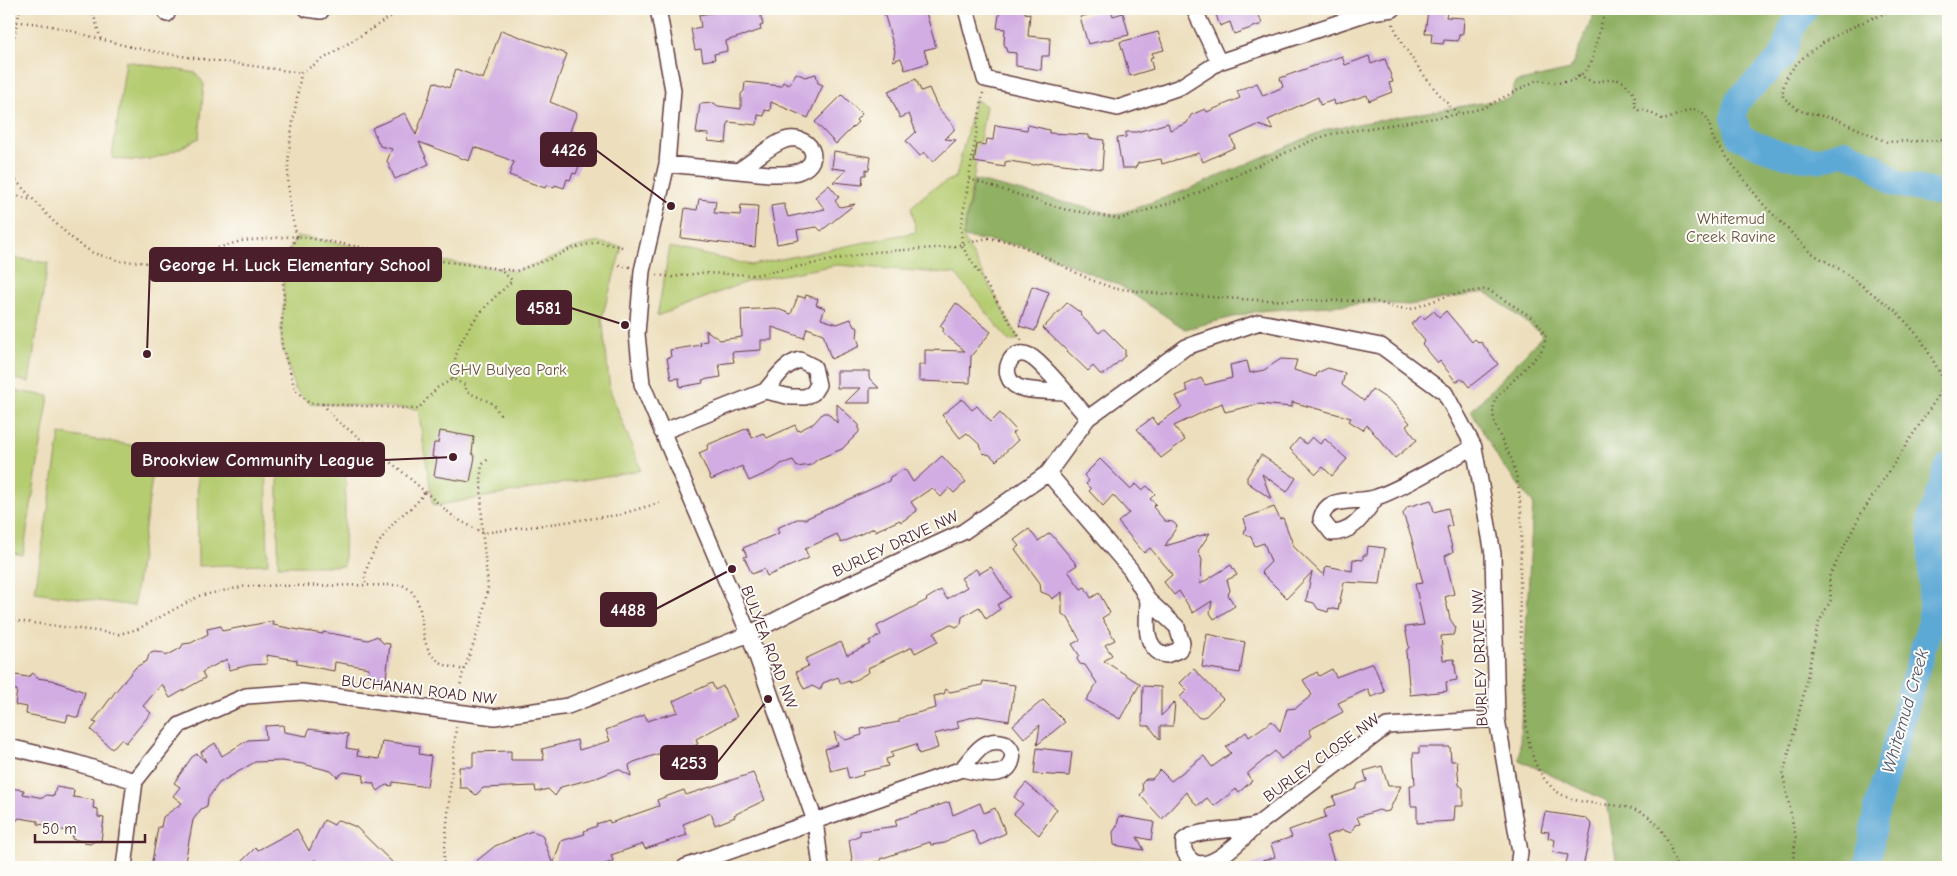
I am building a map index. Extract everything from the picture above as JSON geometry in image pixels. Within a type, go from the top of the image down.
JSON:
[{"type":"street","points":[[307,9],[321,11],[322,9]]},
{"type":"street","name":"BULYEA ROAD NW","points":[[658,9],[673,90],[667,164],[642,271],[637,334],[642,384],[748,634],[815,821],[820,867]]},
{"type":"street","points":[[966,9],[985,79],[1118,108],[1180,87],[1219,62],[1371,12],[1393,9]]},
{"type":"street","points":[[1194,9],[1219,62]]},
{"type":"street","points":[[667,164],[739,170]]},
{"type":"street","name":"BURLEY DRIVE NW","points":[[748,634],[817,599],[964,532],[1048,473],[1088,418],[1186,348],[1260,322],[1381,346],[1445,393],[1474,447],[1494,554],[1497,719],[1520,852],[1518,867]]},
{"type":"street","points":[[1065,392],[1018,387],[1010,380],[1007,370],[1009,360],[1015,354],[1024,354],[1033,358],[1065,392],[1088,418]]},
{"type":"street","points":[[662,432],[766,391]]},
{"type":"street","points":[[1376,498],[1474,447]]},
{"type":"street","points":[[1048,473],[1131,570],[1148,600]]},
{"type":"street","name":"BUCHANAN ROAD NW","points":[[135,781],[180,725],[246,696],[302,692],[495,717],[568,706],[748,634]]},
{"type":"street","name":"BURLEY CLOSE NW","points":[[1258,825],[1387,726],[1497,719]]},
{"type":"street","points":[[9,747],[72,762],[135,781],[124,867]]},
{"type":"street","points":[[685,867],[962,769]]},
{"type":"path","points":[[9,61],[20,9]]},
{"type":"path","points":[[92,9],[101,40]]},
{"type":"path","points":[[17,22],[49,24],[101,40],[175,56],[301,73],[403,9]]},
{"type":"path","points":[[1393,9],[1393,22],[1396,33],[1448,106],[1460,114]]},
{"type":"path","points":[[969,179],[1063,209],[1120,219],[1189,197],[1311,141],[1331,134],[1460,114],[1483,108],[1537,80],[1557,83],[1572,81],[1591,64],[1605,9]]},
{"type":"path","points":[[1896,9],[1845,31],[1800,59],[1786,79],[1782,89],[1783,97],[1800,111],[1836,119],[1887,142],[1948,140]]},
{"type":"path","points":[[301,73],[287,175],[289,205],[297,236],[282,264],[284,300],[280,317],[282,346],[296,389],[309,403],[418,409],[437,388],[453,379]]},
{"type":"path","points":[[1579,76],[1593,82],[1616,79],[1624,82],[1635,95],[1635,106],[1639,110],[1645,110],[1664,120],[1694,109],[1702,113],[1708,119],[1713,139],[1762,203],[1810,253],[1841,270],[1897,312],[1921,339],[1946,384],[1859,517],[1829,577],[1831,600],[1818,624],[1784,775],[1796,838],[1792,867]]},
{"type":"path","points":[[985,79],[961,226],[962,246],[1023,342],[1024,354]]},
{"type":"path","points":[[1445,116],[1448,106]]},
{"type":"path","points":[[9,173],[56,224],[93,253],[121,261],[166,264],[241,241],[297,236],[516,271],[552,258],[570,249],[597,242],[622,247]]},
{"type":"path","points":[[9,193],[32,200]]},
{"type":"path","points":[[619,265],[672,277],[702,273],[754,275],[874,252],[962,246],[970,241],[988,238],[1016,243],[1091,280],[1113,288],[1153,293],[1265,301],[1372,301],[1397,308],[1411,309],[1450,295],[1487,289],[1536,320],[1542,329],[1545,343],[1528,367],[1496,398],[1492,407],[1500,438],[1511,460],[1520,501],[1520,627],[1530,748],[1535,764],[1546,782],[1569,798],[1635,809],[1648,814],[1666,839],[1676,867]]},
{"type":"path","points":[[453,379],[453,363],[467,333],[479,314],[512,280],[499,268]]},
{"type":"path","points":[[453,379],[465,385],[467,392],[471,395],[494,404],[500,415]]},
{"type":"path","points":[[323,404],[335,418],[425,491],[455,518],[483,533],[618,515],[662,502]]},
{"type":"path","points":[[443,867],[457,713],[464,670],[481,623],[488,587],[483,533],[481,474],[482,464],[488,459]]},
{"type":"path","points":[[365,584],[366,571],[371,559],[389,529],[417,504],[425,491]]},
{"type":"path","points":[[9,620],[119,634],[138,629],[186,602],[214,591],[246,586],[393,584],[406,587],[412,594],[420,611],[424,642],[434,658],[442,664],[464,670]]},
{"type":"green space","name":"Whitemud Creek Ravine","points":[[1596,9],[1948,9],[1948,867],[1617,867],[1607,801],[1519,760],[1533,503],[1501,463],[1471,411],[1543,335],[1486,292],[1409,305],[1370,303],[1258,311],[1185,329],[1119,285],[1024,246],[963,237],[974,180],[1116,215],[1189,189],[1327,129],[1510,98],[1516,82],[1570,70]]},
{"type":"green space","points":[[126,61],[196,73],[204,84],[199,138],[157,157],[136,160],[112,158]]},
{"type":"green space","points":[[975,99],[986,106],[963,237],[1019,339],[1009,341],[956,274],[837,265],[749,281],[657,316],[670,247],[751,265],[916,232],[911,207],[932,189],[956,177]]},
{"type":"green space","name":"GHV Bulyea Park","points":[[297,236],[441,261],[516,271],[552,258],[570,249],[597,242],[622,247],[602,317],[610,390],[641,470],[433,506],[418,409],[309,403],[295,389],[282,346],[281,330],[284,300],[282,264]]},
{"type":"green space","points":[[9,257],[48,263],[29,382],[9,378]]},
{"type":"green space","points":[[9,390],[49,396],[23,555],[9,552]]},
{"type":"green space","points":[[60,434],[156,449],[134,606],[35,592]]},
{"type":"green space","points":[[266,452],[268,564],[198,566],[197,453]]},
{"type":"green space","points":[[278,456],[346,457],[344,566],[278,566]]},
{"type":"building","points":[[733,9],[759,9],[763,25],[760,26],[761,30],[726,41],[727,51],[714,54],[715,59],[703,61],[701,49],[695,50],[691,29],[701,27],[699,15]]},
{"type":"building","points":[[883,9],[925,9],[936,47],[924,50],[928,63],[905,70],[901,58],[893,61],[895,51]]},
{"type":"building","points":[[1000,9],[1024,9],[1025,13],[1030,14],[1028,36],[1050,38],[1049,56],[1042,56],[1041,70],[1016,66],[1016,53],[1007,52],[1004,43],[1005,29],[997,28]]},
{"type":"building","points":[[1111,9],[1113,16],[1123,13],[1129,35],[1088,44],[1080,17]]},
{"type":"building","points":[[1214,9],[1257,9],[1262,24],[1234,34],[1230,22],[1220,26]]},
{"type":"building","points":[[1428,10],[1447,12],[1446,17],[1464,18],[1463,33],[1459,35],[1458,41],[1444,40],[1443,44],[1431,43],[1432,33],[1425,33]]},
{"type":"building","points":[[501,30],[567,54],[550,102],[577,113],[570,131],[589,138],[576,174],[573,173],[570,180],[567,179],[564,188],[546,185],[545,188],[509,175],[514,162],[500,156],[474,147],[469,161],[419,142],[429,164],[395,179],[387,161],[392,149],[380,146],[372,128],[405,113],[416,135],[434,82],[449,88],[456,69],[483,79]]},
{"type":"building","points":[[1158,32],[1164,50],[1152,53],[1153,57],[1150,58],[1153,69],[1130,76],[1120,42]]},
{"type":"building","points":[[1342,56],[1345,65],[1369,56],[1371,64],[1385,59],[1393,82],[1389,83],[1392,92],[1369,101],[1367,95],[1335,105],[1334,100],[1320,105],[1318,97],[1268,120],[1273,130],[1258,125],[1231,137],[1235,147],[1203,162],[1199,153],[1162,164],[1161,159],[1138,163],[1135,168],[1122,168],[1117,138],[1126,137],[1126,132],[1137,132],[1168,123],[1170,130],[1187,123],[1191,115],[1205,109],[1207,112],[1240,98],[1237,91],[1257,83],[1263,96],[1283,87],[1280,78]]},
{"type":"building","points":[[796,73],[805,77],[816,74],[818,83],[823,85],[808,118],[771,102],[770,111],[765,110],[764,116],[758,115],[757,125],[728,122],[726,143],[708,141],[709,134],[696,133],[700,104],[714,103],[718,106],[741,109],[741,94],[744,91],[745,82],[781,86],[783,82],[789,85]]},
{"type":"building","points":[[916,79],[921,91],[929,88],[938,108],[954,126],[954,130],[945,139],[956,140],[933,162],[924,152],[920,156],[906,141],[916,132],[909,114],[900,118],[888,91]]},
{"type":"building","points":[[842,95],[862,114],[856,120],[858,122],[836,144],[815,122]]},
{"type":"building","points":[[995,125],[1027,130],[1028,125],[1049,130],[1049,133],[1089,135],[1089,138],[1104,140],[1102,169],[1047,162],[1034,165],[1009,161],[1005,162],[1005,167],[974,162],[977,144],[986,145],[987,139],[993,140]]},
{"type":"building","points":[[834,151],[871,157],[869,170],[866,169],[866,175],[863,175],[862,185],[833,182],[847,170],[832,168]]},
{"type":"building","points":[[829,185],[839,197],[835,201],[840,207],[855,204],[821,231],[817,227],[797,230],[799,240],[777,244],[771,206],[784,204],[788,217],[825,209],[815,197]]},
{"type":"building","points":[[699,199],[716,201],[714,213],[740,215],[741,205],[758,206],[755,247],[681,238],[685,208],[697,210]]},
{"type":"building","points":[[1032,286],[1049,292],[1035,331],[1019,326]]},
{"type":"building","points":[[806,295],[818,299],[816,305],[825,308],[821,319],[837,324],[851,319],[853,325],[858,328],[857,338],[860,346],[831,359],[823,334],[807,328],[804,338],[772,327],[772,340],[761,340],[761,350],[732,352],[734,362],[719,364],[721,377],[702,380],[703,383],[680,387],[679,378],[671,379],[667,358],[671,357],[670,350],[701,345],[700,342],[707,341],[706,330],[720,340],[742,337],[741,310],[775,308],[791,314],[798,296],[805,298]]},
{"type":"building","points":[[956,303],[991,332],[971,356],[970,383],[919,381],[919,364],[925,365],[925,350],[965,351],[942,332],[944,329],[940,326]]},
{"type":"building","points":[[1067,303],[1081,313],[1080,315],[1099,333],[1104,329],[1125,350],[1125,356],[1105,374],[1100,374],[1093,366],[1088,371],[1043,328]]},
{"type":"building","points":[[1434,311],[1439,317],[1446,311],[1472,342],[1475,339],[1479,343],[1481,342],[1498,364],[1469,387],[1462,378],[1456,382],[1440,361],[1438,363],[1422,344],[1425,341],[1411,324],[1421,316],[1424,319]]},
{"type":"building","points":[[1281,359],[1297,360],[1294,370],[1316,377],[1317,373],[1328,368],[1345,373],[1342,385],[1364,401],[1372,389],[1393,403],[1410,423],[1406,426],[1417,440],[1395,458],[1367,425],[1363,430],[1349,421],[1351,418],[1292,402],[1292,407],[1259,404],[1225,412],[1222,403],[1174,426],[1185,440],[1161,458],[1137,429],[1152,418],[1157,425],[1182,407],[1176,396],[1188,391],[1185,385],[1201,378],[1205,385],[1232,378],[1230,365],[1247,361],[1250,373],[1264,370]]},
{"type":"building","points":[[837,371],[869,371],[869,378],[879,388],[870,388],[870,403],[845,403],[860,388],[837,388]]},
{"type":"building","points":[[962,399],[972,410],[977,406],[991,422],[1000,413],[1016,430],[1012,433],[1018,440],[996,461],[990,455],[983,453],[980,445],[967,433],[960,438],[942,415]]},
{"type":"building","points":[[837,404],[859,425],[859,432],[842,449],[818,459],[811,465],[797,467],[793,460],[781,464],[775,469],[749,481],[742,466],[711,480],[699,453],[708,449],[707,445],[748,428],[752,438],[763,433],[767,438],[795,425],[798,431],[814,423],[823,413],[828,413],[837,423]]},
{"type":"building","points":[[440,431],[474,437],[472,453],[475,457],[470,482],[434,476],[437,458],[432,457],[434,443],[438,443]]},
{"type":"building","points":[[1312,437],[1320,444],[1325,439],[1347,459],[1332,476],[1323,467],[1316,474],[1290,449],[1299,438],[1306,444]]},
{"type":"building","points":[[1261,455],[1296,478],[1287,492],[1262,474],[1271,499],[1247,482],[1247,477]]},
{"type":"building","points":[[942,456],[966,482],[954,493],[949,488],[941,497],[932,488],[911,502],[917,511],[901,522],[900,520],[875,531],[874,528],[841,543],[837,534],[805,549],[809,558],[767,576],[764,569],[752,574],[744,557],[747,556],[743,548],[779,533],[777,528],[797,519],[805,519],[889,481],[890,477],[905,469],[913,482]]},
{"type":"building","points":[[1100,459],[1130,489],[1136,484],[1142,490],[1147,486],[1155,494],[1150,499],[1156,504],[1153,507],[1165,521],[1173,522],[1177,526],[1165,546],[1210,533],[1198,551],[1202,560],[1200,584],[1231,565],[1237,575],[1227,580],[1230,590],[1228,595],[1235,606],[1214,619],[1210,613],[1212,601],[1193,613],[1179,591],[1174,595],[1164,582],[1172,575],[1169,570],[1150,548],[1144,553],[1118,522],[1129,513],[1113,495],[1103,506],[1089,491],[1091,489],[1086,484],[1089,481],[1084,475]]},
{"type":"building","points":[[1431,500],[1434,512],[1448,508],[1452,526],[1447,527],[1453,552],[1445,556],[1454,594],[1445,597],[1450,619],[1456,628],[1453,635],[1441,636],[1443,660],[1454,659],[1457,680],[1446,682],[1447,691],[1410,695],[1406,652],[1409,647],[1405,627],[1424,625],[1415,584],[1423,583],[1411,536],[1403,514],[1407,507]]},
{"type":"building","points":[[1274,507],[1280,519],[1283,518],[1294,547],[1324,576],[1326,566],[1352,571],[1353,559],[1363,560],[1363,555],[1367,555],[1368,546],[1385,548],[1380,584],[1344,582],[1338,610],[1329,608],[1328,612],[1318,609],[1314,603],[1306,601],[1312,572],[1287,598],[1261,572],[1271,562],[1264,543],[1255,546],[1251,537],[1244,534],[1246,526],[1244,518]]},
{"type":"building","points":[[1029,529],[1038,541],[1050,533],[1077,565],[1068,571],[1081,589],[1085,587],[1091,598],[1099,593],[1110,613],[1102,618],[1115,640],[1105,645],[1112,655],[1104,661],[1140,684],[1120,719],[1086,700],[1097,683],[1085,665],[1080,664],[1077,659],[1079,655],[1072,644],[1080,640],[1068,618],[1062,614],[1062,592],[1052,599],[1049,595],[1041,592],[1040,583],[1015,549],[1019,546],[1014,540]]},
{"type":"building","points":[[991,567],[1010,597],[997,605],[1000,609],[986,619],[979,607],[962,617],[961,624],[956,627],[950,624],[934,633],[938,641],[915,653],[912,647],[868,668],[869,672],[850,683],[849,681],[841,684],[838,677],[823,683],[820,690],[812,686],[804,689],[796,672],[809,666],[805,659],[841,642],[847,655],[871,644],[869,641],[881,635],[877,626],[927,600],[941,590],[947,599],[967,587],[961,578],[976,569],[979,574]]},
{"type":"building","points":[[273,621],[273,625],[323,634],[323,632],[368,640],[377,636],[383,643],[390,644],[386,679],[368,677],[369,668],[335,662],[334,671],[297,664],[297,660],[266,655],[267,664],[250,665],[229,670],[227,659],[202,672],[205,678],[170,698],[162,684],[143,706],[151,713],[126,743],[121,739],[112,749],[91,730],[97,723],[93,722],[115,692],[136,667],[147,661],[149,654],[154,652],[164,653],[166,656],[181,648],[183,644],[191,643],[208,634],[207,629],[221,626],[222,631]]},
{"type":"building","points":[[1207,634],[1245,642],[1240,673],[1202,667]]},
{"type":"building","points":[[1373,663],[1385,692],[1371,697],[1368,689],[1338,703],[1343,712],[1309,730],[1312,736],[1281,759],[1275,751],[1247,774],[1252,781],[1239,792],[1236,789],[1214,806],[1207,798],[1197,806],[1186,792],[1162,819],[1140,795],[1143,791],[1142,783],[1146,779],[1152,779],[1160,770],[1171,781],[1204,756],[1212,767],[1231,753],[1226,747],[1246,732],[1249,737],[1272,721],[1280,731],[1287,709],[1296,708],[1312,695],[1303,680],[1317,672],[1319,676],[1332,669],[1336,677]]},
{"type":"building","points":[[1194,669],[1223,699],[1206,716],[1199,718],[1180,697],[1187,690],[1180,683]]},
{"type":"building","points":[[33,673],[37,678],[51,680],[85,692],[78,718],[68,715],[66,722],[26,714],[27,707],[15,705],[17,690],[9,689],[9,674],[28,677]]},
{"type":"building","points":[[983,681],[1015,685],[1009,721],[978,716],[957,721],[959,728],[934,734],[938,748],[919,754],[916,744],[891,752],[893,757],[886,759],[888,766],[863,772],[863,775],[849,779],[846,767],[831,771],[825,749],[838,745],[834,732],[846,740],[862,735],[861,729],[899,722],[905,716],[936,708],[934,696],[944,694],[946,689],[950,692],[982,685]]},
{"type":"building","points":[[712,683],[715,690],[723,686],[737,717],[696,739],[698,744],[684,751],[682,746],[634,762],[629,765],[631,776],[618,769],[599,777],[561,787],[555,796],[548,789],[536,792],[535,786],[483,788],[476,795],[467,788],[460,788],[459,767],[473,767],[473,752],[511,751],[511,760],[544,760],[542,749],[577,740],[579,750],[610,741],[606,730],[645,715],[647,721],[678,712],[673,701]]},
{"type":"building","points":[[1143,686],[1161,687],[1161,716],[1175,702],[1173,726],[1160,726],[1160,740],[1149,726],[1142,726]]},
{"type":"building","points":[[1043,700],[1065,722],[1037,745],[1040,725],[1024,738],[1013,725]]},
{"type":"building","points":[[283,725],[284,732],[307,736],[309,729],[348,734],[346,748],[358,750],[357,756],[379,759],[382,741],[420,746],[419,754],[431,756],[427,787],[393,782],[392,786],[386,785],[378,791],[373,783],[363,782],[364,775],[344,772],[337,777],[331,771],[303,764],[282,761],[255,762],[219,783],[208,798],[207,806],[201,809],[193,820],[184,867],[151,867],[158,827],[161,827],[163,817],[182,803],[173,796],[180,787],[174,783],[192,757],[197,754],[206,762],[201,752],[215,743],[222,756],[248,740],[266,739],[265,726]]},
{"type":"building","points":[[1419,747],[1450,747],[1451,761],[1457,761],[1459,785],[1463,788],[1463,806],[1455,806],[1454,821],[1417,823],[1417,806],[1411,806],[1410,785],[1415,785],[1413,753],[1419,753]]},
{"type":"building","points":[[1037,748],[1072,752],[1069,776],[1034,774]]},
{"type":"building","points":[[1382,766],[1388,786],[1401,786],[1389,811],[1379,810],[1357,817],[1360,824],[1355,825],[1351,833],[1343,830],[1326,836],[1336,867],[1250,867],[1250,865],[1275,857],[1271,844],[1292,837],[1289,830],[1326,817],[1324,811],[1326,808],[1336,805],[1333,797],[1356,789],[1358,784],[1367,781],[1364,771]]},
{"type":"building","points":[[753,773],[765,800],[734,815],[735,817],[715,825],[711,813],[683,824],[687,835],[645,849],[643,844],[611,855],[613,861],[597,867],[469,867],[495,846],[532,831],[542,835],[553,865],[561,841],[585,834],[584,831],[597,826],[596,824],[609,820],[610,823],[659,806],[657,800],[684,790],[686,795]]},
{"type":"building","points":[[1026,783],[1057,809],[1039,835],[1014,814],[1023,804],[1014,797]]},
{"type":"building","points":[[56,787],[74,790],[73,797],[94,800],[93,808],[98,809],[98,817],[104,818],[101,841],[95,841],[90,844],[84,843],[72,839],[73,832],[45,827],[45,825],[38,824],[38,821],[19,818],[9,828],[9,788],[24,790],[23,794],[43,798],[46,795],[54,796]]},
{"type":"building","points":[[949,802],[953,815],[980,803],[984,813],[995,808],[1006,833],[980,845],[973,830],[956,836],[945,843],[931,845],[930,842],[880,859],[881,861],[853,866],[849,840],[860,835],[860,831],[897,826],[895,820]]},
{"type":"building","points":[[1545,812],[1586,818],[1592,825],[1583,867],[1565,867],[1568,855],[1553,852],[1555,840],[1548,838],[1549,832],[1541,831]]},
{"type":"building","points":[[1119,816],[1154,822],[1151,840],[1137,837],[1144,850],[1114,845],[1113,832],[1117,826]]},
{"type":"building","points":[[324,820],[334,825],[337,820],[342,821],[356,827],[397,867],[331,867],[315,860],[301,867],[236,867],[255,848],[258,850],[297,829],[309,851]]},
{"type":"waterway","name":"Whitemud Creek","points":[[1805,9],[1792,28],[1782,57],[1737,101],[1734,116],[1739,137],[1779,154],[1817,160],[1846,152],[1873,165],[1896,184],[1935,192],[1948,192]]},
{"type":"waterway","name":"Whitemud Creek","points":[[1867,867],[1877,807],[1931,621],[1931,517],[1948,466]]},
{"type":"place","name":"4426","points":[[671,206]]},
{"type":"place","name":"4581","points":[[625,325]]},
{"type":"place","name":"George H. Luck Elementary School","points":[[147,354]]},
{"type":"place","name":"Brookview Community League","points":[[453,457]]},
{"type":"place","name":"4488","points":[[732,569]]},
{"type":"place","name":"4253","points":[[768,699]]}]
